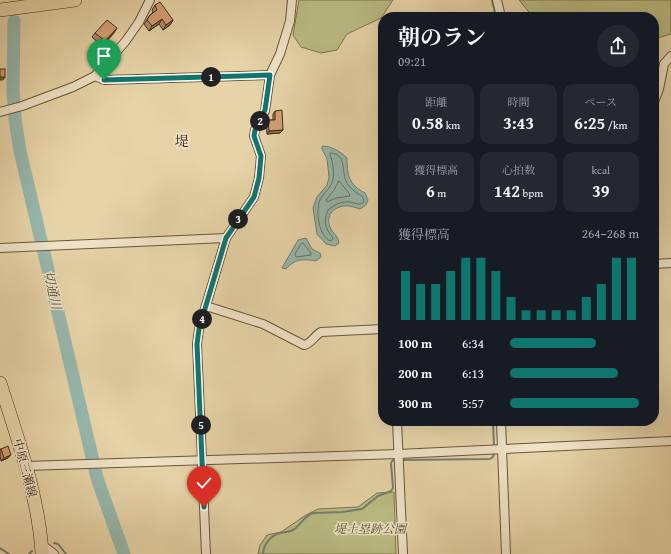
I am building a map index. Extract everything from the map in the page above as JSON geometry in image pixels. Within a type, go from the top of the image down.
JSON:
[{"type":"main road","points":[[0,10],[22,4],[75,0]]},
{"type":"main road","name":"中原三瀬線","points":[[0,383],[26,466],[42,549]]},
{"type":"street","points":[[3,111],[22,106],[73,87],[95,76],[125,42],[139,22],[150,0]]},
{"type":"street","points":[[206,554],[197,344],[199,329],[226,238],[254,197],[258,184],[261,156],[254,136],[255,130],[265,110],[270,75],[280,54],[290,21],[292,0]]},
{"type":"street","points":[[498,0],[500,12]]},
{"type":"street","points":[[659,89],[664,64],[671,56]]},
{"type":"street","points":[[95,76],[104,80],[270,75]]},
{"type":"street","points":[[0,248],[226,238]]},
{"type":"street","points":[[659,264],[671,263]]},
{"type":"street","points":[[206,306],[263,324],[304,345],[307,345],[317,334],[321,332],[378,329]]},
{"type":"street","points":[[397,426],[403,554]]},
{"type":"street","points":[[501,426],[506,554]]},
{"type":"street","points":[[26,466],[398,454],[671,441]]},
{"type":"street","points":[[42,549],[54,554]]},
{"type":"green space","points":[[299,0],[393,0],[385,12],[378,12],[378,19],[347,34],[337,50],[321,53],[301,47],[293,35]]},
{"type":"green space","points":[[519,0],[671,0],[671,34],[659,38],[659,12],[529,12]]},
{"type":"green space","name":"堤土塁跡公園","points":[[394,492],[396,554],[258,554],[260,545],[267,535],[281,532],[306,515],[318,509],[358,507],[377,493]]},
{"type":"water","points":[[322,146],[335,149],[347,158],[348,174],[352,183],[355,187],[365,193],[368,200],[366,205],[360,209],[351,206],[343,206],[332,212],[329,223],[331,229],[337,236],[339,243],[335,246],[326,244],[317,234],[313,208],[317,197],[327,185],[329,177],[327,159]]},
{"type":"water","points":[[306,238],[312,249],[320,253],[321,257],[316,261],[296,261],[286,269],[282,268],[298,240]]},
{"type":"building","points":[[160,2],[173,20],[166,25],[162,19],[152,26],[147,20],[150,15],[157,10],[155,5]]},
{"type":"building","points":[[107,20],[117,28],[105,41],[95,33]]},
{"type":"building","points":[[0,69],[5,69],[5,77],[0,77]]},
{"type":"building","points":[[282,110],[283,130],[269,131],[268,120],[275,120],[275,111]]},
{"type":"building","points":[[8,446],[11,455],[4,458],[1,449]]},
{"type":"waterway","points":[[492,0],[495,12]]},
{"type":"waterway","name":"切通川","points":[[14,21],[13,91],[15,119],[20,151],[97,478],[124,554]]},
{"type":"waterway","points":[[493,426],[494,448]]},
{"type":"waterway","points":[[401,460],[490,459],[493,457],[494,452]]},
{"type":"waterway","points":[[263,554],[266,544],[270,538],[276,534],[293,530],[310,514],[362,509],[378,496],[391,491],[393,488],[391,463],[393,460],[397,460]]},
{"type":"waterway","points":[[54,543],[58,544],[66,554]]},
{"type":"waterway","points":[[0,548],[9,554]]},
{"type":"waterway","points":[[29,554],[32,551]]},
{"type":"district","name":"堤","points":[[182,141]]},
{"type":"route","points":[[104,80],[270,75],[265,110],[255,130],[254,136],[261,156],[259,178],[254,197],[226,238],[199,329],[197,344],[204,507]]}]
